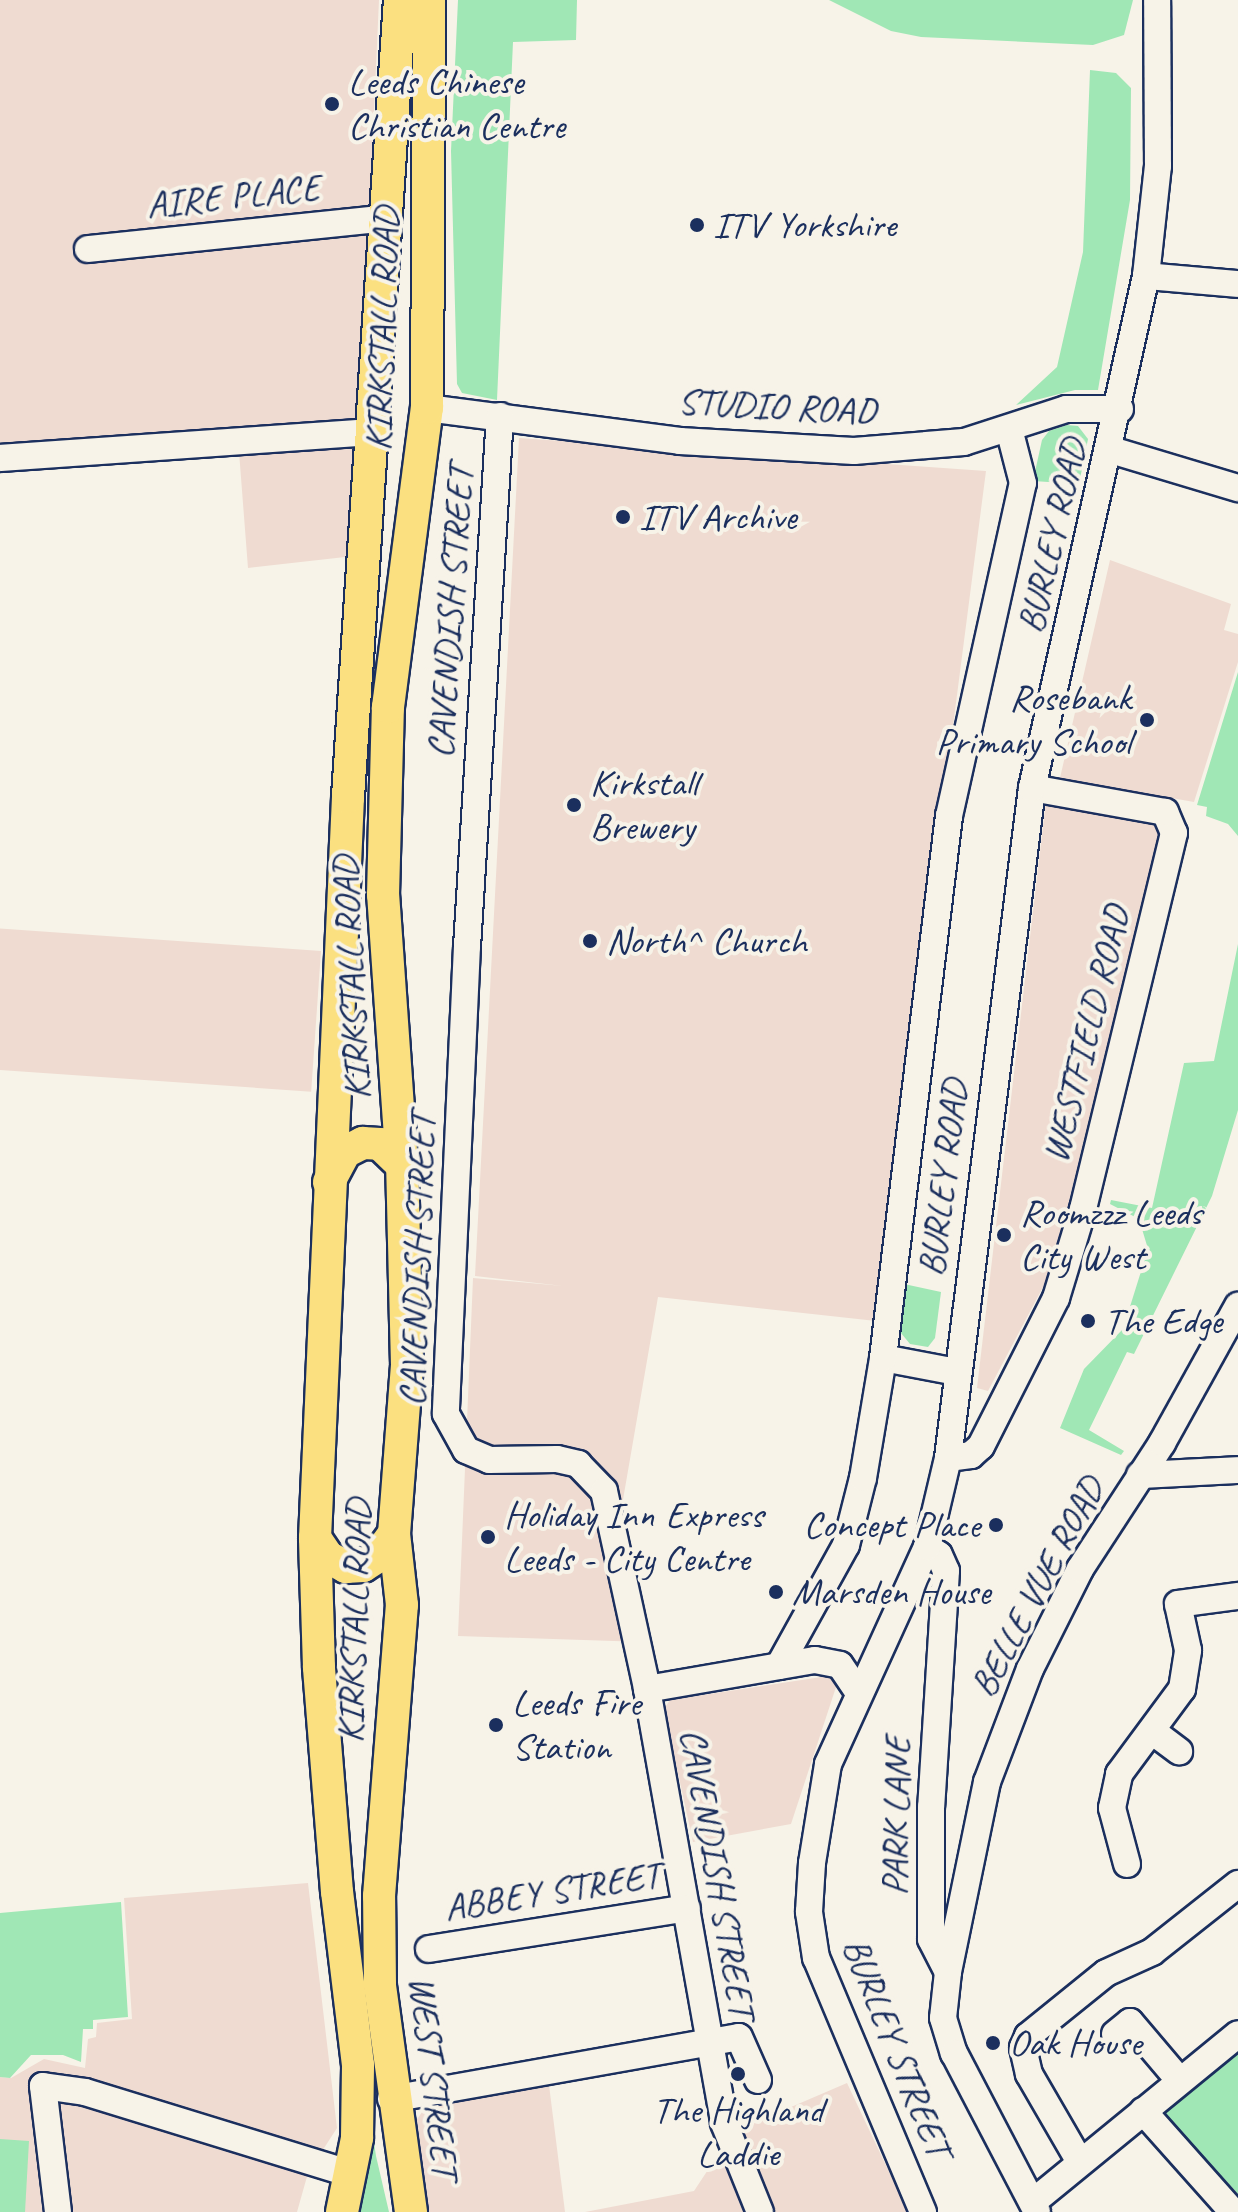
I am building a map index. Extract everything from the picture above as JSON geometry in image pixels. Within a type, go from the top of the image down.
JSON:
[{"type":"main road","name":"KIRKSTALL ROAD","points":[[342,2212],[351,2174],[358,2065],[335,1870],[319,1667],[315,1538],[329,1182],[400,0]]},
{"type":"main road","name":"KIRKSTALL ROAD","points":[[379,1953],[384,1813],[402,1605],[394,1534],[407,1365],[402,1165],[384,928],[384,779],[388,707],[427,408],[429,0]]},
{"type":"main road","points":[[382,326],[394,313],[426,315]]},
{"type":"main road","points":[[368,512],[387,534],[399,532],[412,518]]},
{"type":"main road","points":[[329,1182],[345,1152],[363,1143],[380,1144],[402,1165]]},
{"type":"main road","points":[[315,1538],[328,1557],[355,1566],[377,1557],[394,1534]]},
{"type":"main road","name":"WEST STREET","points":[[379,1953],[391,2099],[411,2212]]},
{"type":"street","name":"BURLEY ROAD","points":[[927,1547],[948,1458],[1032,788],[1111,450],[1146,276],[1158,166],[1157,0]]},
{"type":"street","name":"AIRE PLACE","points":[[88,249],[386,218]]},
{"type":"street","points":[[1146,276],[1238,284]]},
{"type":"street","name":"STUDIO ROAD","points":[[427,408],[680,441],[854,451],[964,442],[1066,409],[1120,409]]},
{"type":"street","name":"CAVENDISH STREET","points":[[500,416],[468,931],[446,1414],[452,1432],[466,1450],[489,1460],[557,1459],[594,1475],[609,1509],[647,1689],[724,2123],[760,2212]]},
{"type":"street","name":"BURLEY ROAD","points":[[779,1666],[855,1520],[883,1358],[949,816],[1023,483],[1009,429]]},
{"type":"street","points":[[0,458],[373,432]]},
{"type":"street","points":[[1111,450],[1238,488]]},
{"type":"street","name":"WESTFIELD ROAD","points":[[948,1458],[971,1455],[981,1446],[1056,1298],[1083,1209],[1174,823],[1165,812],[1032,788]]},
{"type":"street","name":"BELLE VUE ROAD","points":[[948,1972],[976,1828],[1003,1733],[1080,1569],[1140,1475],[1225,1357],[1238,1306]]},
{"type":"street","points":[[883,1358],[957,1372]]},
{"type":"street","points":[[1140,1475],[1238,1470]]},
{"type":"street","name":"BURLEY STREET","points":[[923,2212],[824,1982],[812,1939],[812,1863],[828,1764],[858,1692],[927,1547]]},
{"type":"street","name":"PARK LANE","points":[[927,1547],[939,1555],[946,1571],[931,1821],[931,1939],[948,1972]]},
{"type":"street","points":[[1130,1866],[1112,1808],[1119,1774],[1152,1731],[1185,1676],[1188,1650],[1168,1606],[1238,1596]]},
{"type":"street","points":[[647,1689],[779,1666],[829,1661],[840,1665],[858,1692]]},
{"type":"street","points":[[1152,1731],[1179,1751]]},
{"type":"street","points":[[1080,2162],[1029,2074],[1023,2048],[1028,2036],[1106,1973],[1152,1952],[1238,1884]]},
{"type":"street","name":"ABBEY STREET","points":[[429,1949],[687,1908]]},
{"type":"street","points":[[948,1972],[941,2003],[954,2053],[1035,2207],[1080,2162],[1238,2034]]},
{"type":"street","points":[[1115,2034],[1130,2022],[1180,2081]]},
{"type":"street","points":[[391,2099],[739,2037],[758,2080]]},
{"type":"street","points":[[58,2212],[43,2086],[85,2092],[351,2174]]},
{"type":"street","points":[[1143,2111],[1233,2212]]},
{"type":"shaded area","points":[[0,0],[379,0],[354,556],[248,568],[237,426],[0,446]]},
{"type":"shaded area","points":[[519,438],[986,471],[876,1321],[658,1297],[620,1517],[644,1642],[458,1636],[473,1278],[563,1286],[475,1276]]},
{"type":"shaded area","name":"Rosebank Primary School","points":[[1110,560],[1231,604],[1224,630],[1238,634],[1238,662],[1194,802],[1060,778]]},
{"type":"shaded area","points":[[1046,801],[1163,823],[1052,1270],[988,1391],[977,1388]]},
{"type":"shaded area","points":[[0,929],[321,951],[311,1092],[0,1070]]},
{"type":"shaded area","points":[[828,1676],[837,1684],[791,1824],[693,1842],[664,1709],[670,1700]]},
{"type":"shaded area","points":[[308,1883],[337,2128],[308,2173],[297,2212],[0,2212],[0,2077],[11,2078],[44,2059],[85,2068],[88,2039],[96,2037],[97,2023],[132,2019],[124,1898]]},
{"type":"shaded area","points":[[847,2083],[908,2212],[585,2212],[694,2191],[733,2132]]},
{"type":"shaded area","points":[[549,2085],[565,2212],[423,2212],[404,2139],[430,2100]]},
{"type":"green space","points":[[458,0],[577,0],[576,40],[513,42],[497,400],[462,393],[457,384],[451,151]]},
{"type":"green space","points":[[829,0],[1133,0],[1124,35],[1093,45],[921,37],[891,31]]},
{"type":"green space","points":[[1090,70],[1116,73],[1131,88],[1130,200],[1098,390],[1075,390],[1016,405],[1057,367],[1083,252]]},
{"type":"green space","points":[[1067,425],[1078,426],[1088,439],[1079,484],[1033,481],[1042,440],[1049,431]]},
{"type":"green space","points":[[1238,672],[1238,836],[1228,824],[1206,816],[1207,807],[1197,805]]},
{"type":"green space","points":[[1238,944],[1238,1110],[1212,1196],[1134,1354],[1127,1352],[1089,1430],[1124,1451],[1121,1455],[1060,1428],[1084,1369],[1123,1329],[1148,1249],[1139,1219],[1110,1204],[1111,1200],[1152,1208],[1184,1063],[1214,1061]]},
{"type":"green space","points":[[904,1284],[941,1292],[935,1338],[928,1347],[910,1344],[901,1333]]},
{"type":"green space","points":[[121,1902],[128,2017],[93,2020],[93,2029],[83,2029],[81,2062],[63,2055],[31,2055],[10,2078],[0,2077],[0,1913]]},
{"type":"green space","points":[[1238,2054],[1238,2194],[1164,2114]]},
{"type":"green space","points":[[367,2096],[389,2212],[345,2212]]},
{"type":"green space","points":[[0,2139],[29,2141],[25,2212],[0,2212]]},
{"type":"place","name":"Leeds Chinese Christian Centre","points":[[332,104]]},
{"type":"place","name":"ITV Yorkshire","points":[[697,225]]},
{"type":"place","name":"ITV Archive","points":[[623,517]]},
{"type":"place","name":"Rosebank Primary School","points":[[1147,720]]},
{"type":"place","name":"Kirkstall Brewery","points":[[574,805]]},
{"type":"place","name":"North^ Church","points":[[590,941]]},
{"type":"place","name":"Roomzzz Leeds City West","points":[[1004,1235]]},
{"type":"place","name":"The Edge","points":[[1088,1321]]},
{"type":"place","name":"Concept Place","points":[[996,1525]]},
{"type":"place","name":"Holiday Inn Express Leeds - City Centre","points":[[488,1537]]},
{"type":"place","name":"Marsden House","points":[[776,1592]]},
{"type":"place","name":"Leeds Fire Station","points":[[496,1725]]},
{"type":"place","name":"Oak House","points":[[993,2043]]},
{"type":"place","name":"The Highland Laddie","points":[[738,2074]]}]
